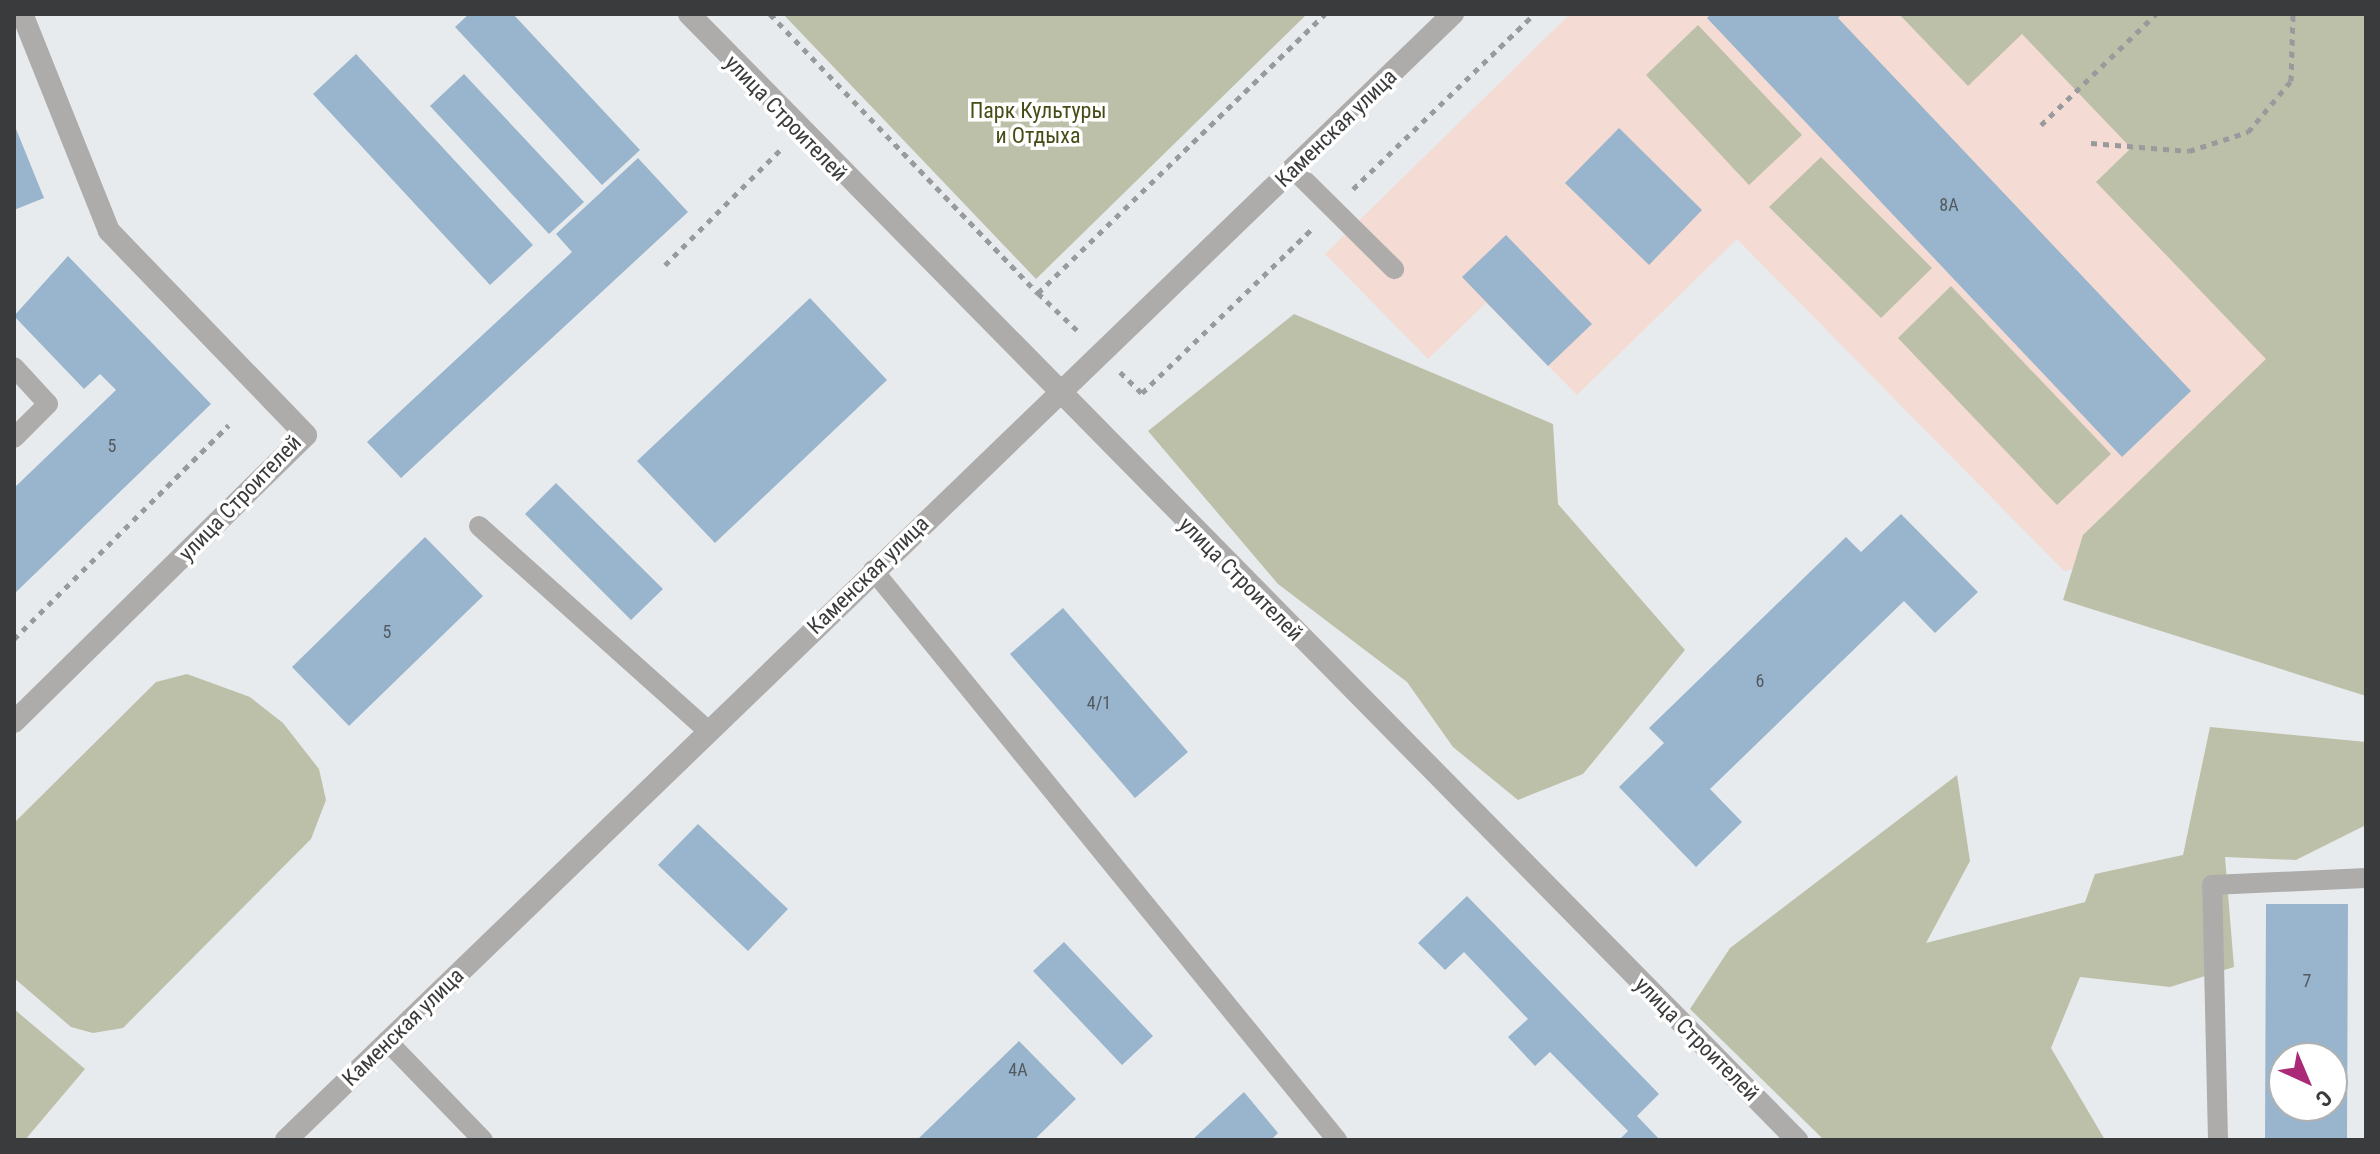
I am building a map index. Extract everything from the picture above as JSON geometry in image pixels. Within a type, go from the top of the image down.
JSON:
[{"type":"street","name":"улица Строителей","points":[[14,722],[306,435],[109,231],[22,14]]},
{"type":"street","name":"улица Строителей","points":[[689,14],[798,132],[1797,1140]]},
{"type":"street","name":"Каменская улица","points":[[286,1140],[1056,393],[1294,170],[1453,14]]},
{"type":"lane","points":[[1294,170],[1394,269]]},
{"type":"lane","points":[[14,367],[48,404],[14,438]]},
{"type":"lane","points":[[479,526],[707,730]]},
{"type":"lane","points":[[873,570],[1337,1140]]},
{"type":"lane","points":[[2218,1140],[2212,885],[2366,878]]},
{"type":"lane","points":[[387,1041],[483,1140]]},
{"type":"path","points":[[770,14],[1038,293],[1142,393],[1534,14]]},
{"type":"path","points":[[1038,293],[1325,14]]},
{"type":"path","points":[[2041,125],[2156,14]]},
{"type":"path","points":[[2091,143],[2189,151],[2248,132],[2291,81],[2293,14]]},
{"type":"path","points":[[665,265],[798,132]]},
{"type":"path","points":[[14,639],[229,425]]},
{"type":"shaded area","points":[[1570,14],[2366,14],[2366,513],[2064,571],[1737,239],[1577,395],[1486,303],[1428,359],[1325,254]]},
{"type":"green space","name":"Парк Культуры и Отдыха","points":[[783,14],[1307,14],[1036,279]]},
{"type":"green space","points":[[1899,14],[2366,14],[2366,696],[2063,600],[2083,535],[2266,359],[2096,182],[2131,148],[2022,34],[1968,86]]},
{"type":"green space","points":[[1698,25],[1802,135],[1749,185],[1646,75]]},
{"type":"green space","points":[[1821,157],[1932,268],[1881,318],[1769,207]]},
{"type":"green space","points":[[1951,286],[2111,454],[2057,505],[1898,338]]},
{"type":"green space","points":[[1294,314],[1553,424],[1558,504],[1685,650],[1583,774],[1518,800],[1453,747],[1407,682],[1278,584],[1148,431]]},
{"type":"green space","points":[[187,674],[250,697],[283,723],[319,769],[326,800],[311,839],[123,1028],[93,1033],[71,1027],[14,978],[14,823],[156,682]]},
{"type":"green space","points":[[2210,727],[2366,742],[2366,825],[2296,860],[2225,857],[2234,967],[2170,987],[2080,977],[2051,1048],[2105,1140],[1824,1140],[1690,1009],[1730,948],[1957,775],[1970,861],[1926,943],[2085,902],[2095,874],[2183,855]]},
{"type":"green space","points":[[14,1009],[85,1069],[25,1140],[14,1140]]},
{"type":"building","points":[[469,14],[513,14],[640,150],[602,185],[455,27]]},
{"type":"building","points":[[1711,14],[1842,14],[1838,18],[2191,391],[2122,457],[1707,18]]},
{"type":"building","points":[[356,54],[533,245],[490,285],[313,94]]},
{"type":"building","points":[[464,74],[584,202],[549,234],[430,106]]},
{"type":"building","points":[[14,124],[44,198],[14,210]]},
{"type":"building","points":[[1619,128],[1702,210],[1649,265],[1565,183]]},
{"type":"building","points":[[638,158],[688,212],[401,478],[367,442],[572,252],[556,234]]},
{"type":"building","points":[[1506,235],[1592,324],[1548,366],[1462,277]]},
{"type":"building","points":[[68,256],[211,404],[14,594],[14,488],[116,390],[100,374],[84,389],[14,316]]},
{"type":"building","points":[[810,298],[887,380],[715,543],[637,461]]},
{"type":"building","points":[[556,483],[663,589],[631,620],[525,514]]},
{"type":"building","points":[[1901,514],[1978,592],[1935,633],[1904,601],[1710,789],[1742,822],[1696,867],[1619,787],[1664,743],[1649,728],[1846,537],[1861,552]]},
{"type":"building","points":[[425,537],[483,596],[349,726],[292,667]]},
{"type":"building","points":[[1063,608],[1188,752],[1135,798],[1010,654]]},
{"type":"building","points":[[698,824],[788,909],[748,951],[658,865]]},
{"type":"building","points":[[1467,896],[1659,1094],[1637,1116],[1660,1140],[1619,1140],[1628,1131],[1550,1052],[1535,1066],[1508,1037],[1528,1019],[1464,952],[1445,970],[1418,943]]},
{"type":"building","points":[[2266,904],[2348,904],[2347,1042],[2268,1042],[2268,1122],[2347,1122],[2347,1140],[2265,1140]]},
{"type":"building","points":[[1064,942],[1153,1036],[1122,1065],[1033,971]]},
{"type":"building","points":[[1019,1041],[1076,1099],[1034,1140],[917,1140]]},
{"type":"building","points":[[1244,1092],[1278,1133],[1271,1140],[1192,1140]]}]
